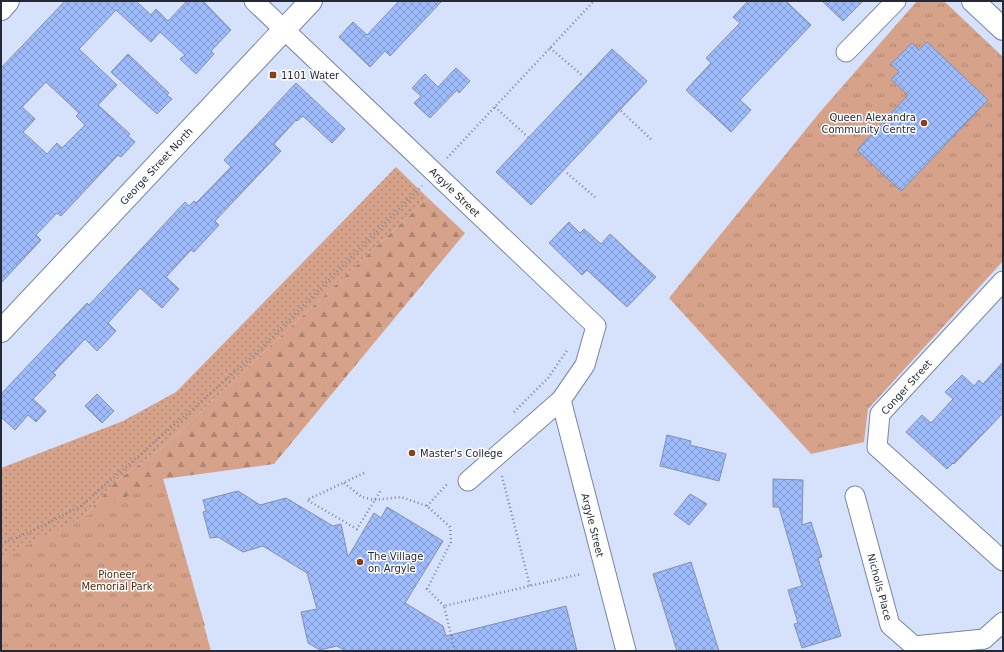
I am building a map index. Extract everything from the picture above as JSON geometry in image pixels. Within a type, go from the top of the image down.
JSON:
[{"type":"main road","points":[[1,9],[8,1]]},
{"type":"main road","name":"George Street North","points":[[1,331],[311,1]]},
{"type":"main road","points":[[973,1],[1003,27]]},
{"type":"street","name":"Argyle Street","points":[[254,1],[283,31],[589,320]]},
{"type":"street","points":[[846,52],[896,1]]},
{"type":"street","name":"Conger Street","points":[[1003,281],[880,414],[877,447],[1003,561]]},
{"type":"street","points":[[460,479],[492,460],[561,400],[585,365],[596,326],[589,320]]},
{"type":"street","name":"Argyle Street","points":[[561,400],[626,651]]},
{"type":"street","name":"Nicholls Place","points":[[856,496],[890,625],[914,646],[986,645]]},
{"type":"street","points":[[986,645],[1003,622]]},
{"type":"path","points":[[1,544],[32,531],[80,506],[252,357],[434,172],[594,1]]},
{"type":"path","points":[[550,48],[583,76]]},
{"type":"path","points":[[495,107],[528,137]]},
{"type":"path","points":[[621,111],[653,141]]},
{"type":"path","points":[[566,173],[596,198]]},
{"type":"path","points":[[510,416],[548,378],[589,320]]},
{"type":"path","points":[[492,460],[501,471],[530,586]]},
{"type":"path","points":[[364,473],[307,500],[357,529],[381,490]]},
{"type":"path","points":[[427,506],[460,479]]},
{"type":"path","points":[[344,483],[362,496],[374,500],[401,497],[427,506],[450,527],[451,542],[427,588],[444,606],[455,651]]},
{"type":"path","points":[[444,606],[581,574]]},
{"type":"green space","points":[[917,1],[944,1],[1003,57],[1003,261],[868,409],[864,442],[811,454],[669,298],[820,112]]},
{"type":"green space","points":[[396,167],[428,198],[161,449],[116,481],[83,518],[1,558],[1,468],[123,421],[176,392]]},
{"type":"green space","points":[[428,198],[465,233],[274,464],[163,479],[205,626],[1,651],[1,558],[83,518],[116,481],[161,449]]},
{"type":"green space","name":"Pioneer Memorial Park","points":[[163,479],[211,651],[1,651],[1,558]]},
{"type":"building","points":[[65,1],[136,1],[151,15],[156,9],[168,21],[187,1],[203,1],[231,30],[211,51],[214,54],[196,74],[180,59],[185,55],[160,32],[151,42],[116,10],[79,49],[117,85],[98,105],[130,134],[128,136],[135,142],[121,157],[118,155],[61,216],[57,213],[36,235],[41,240],[1,283],[1,68]],"holes":[[[46,82],[79,113],[76,116],[85,125],[62,148],[57,143],[47,154],[23,132],[35,119],[22,107]]]},
{"type":"building","points":[[399,1],[442,1],[390,56],[385,51],[370,67],[339,37],[353,22],[367,35]]},
{"type":"building","points":[[748,1],[786,1],[811,25],[740,100],[751,110],[731,132],[686,90],[711,63],[706,58],[740,23],[733,17]]},
{"type":"building","points":[[822,1],[863,1],[843,21]]},
{"type":"building","name":"Queen Alexandra Community Centre","points":[[927,42],[988,100],[901,191],[857,150],[908,95],[891,79],[899,72],[891,64],[912,43],[919,50]]},
{"type":"building","points":[[612,49],[647,81],[531,205],[496,172]]},
{"type":"building","points":[[128,54],[169,93],[167,95],[172,99],[157,114],[111,72]]},
{"type":"building","points":[[456,68],[470,81],[459,93],[457,90],[430,118],[414,103],[421,96],[412,88],[425,74],[438,87]]},
{"type":"building","points":[[296,83],[345,129],[332,143],[303,116],[297,121],[296,120],[274,144],[281,151],[215,221],[219,225],[194,252],[191,250],[166,277],[179,289],[162,308],[140,288],[108,323],[116,331],[97,351],[85,339],[53,373],[56,375],[33,399],[46,411],[36,422],[28,415],[15,430],[1,417],[1,394],[87,303],[89,305],[185,202],[189,206],[194,201],[196,203],[231,167],[224,160]]},
{"type":"building","points":[[569,222],[580,233],[584,229],[601,244],[610,234],[656,277],[627,307],[587,270],[582,275],[549,243]]},
{"type":"building","points":[[1003,362],[1003,413],[954,464],[953,463],[947,469],[906,432],[922,415],[931,423],[953,399],[945,392],[962,375],[974,386],[979,380],[983,384]]},
{"type":"building","points":[[97,394],[114,411],[102,423],[85,406]]},
{"type":"building","points":[[667,435],[691,441],[690,445],[726,454],[719,481],[660,466]]},
{"type":"building","points":[[773,479],[803,480],[802,525],[811,522],[822,557],[818,558],[841,636],[802,648],[794,624],[798,623],[788,590],[802,586],[779,507],[773,507]]},
{"type":"building","name":"The Village on Argyle","points":[[238,491],[260,505],[286,498],[333,526],[341,524],[348,557],[374,513],[381,518],[387,507],[443,541],[405,603],[443,626],[446,636],[566,606],[577,651],[346,651],[337,646],[320,650],[308,643],[301,612],[317,609],[307,573],[263,546],[243,552],[218,537],[210,538],[203,512],[206,511],[203,500]]},
{"type":"building","points":[[690,494],[707,504],[689,525],[674,514]]},
{"type":"building","points":[[691,562],[719,651],[677,651],[653,574]]},
{"type":"place","name":"1101 Water","points":[[273,75]]},
{"type":"place","name":"Queen Alexandra Community Centre","points":[[924,123]]},
{"type":"place","name":"Master's College","points":[[412,453]]},
{"type":"place","name":"The Village on Argyle","points":[[360,562]]}]
